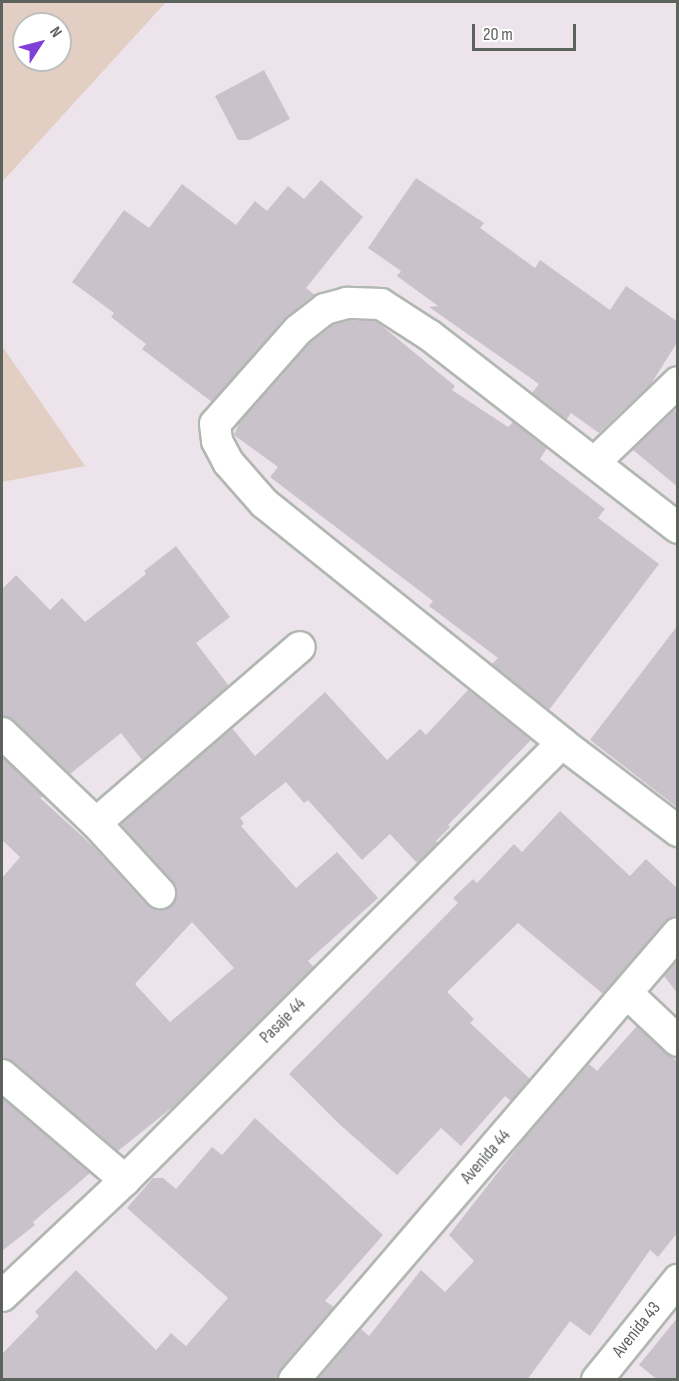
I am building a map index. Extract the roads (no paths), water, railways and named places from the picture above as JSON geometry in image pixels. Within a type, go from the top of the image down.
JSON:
[{"type":"street","points":[[678,528],[429,335],[381,304],[347,303],[325,309],[298,330],[215,424],[217,441],[228,462],[264,503],[561,743],[678,831]]},
{"type":"street","points":[[595,462],[678,382]]},
{"type":"street","points":[[96,823],[300,647]]},
{"type":"street","points":[[2,733],[96,823],[160,893]]},
{"type":"street","name":"Pasaje 44","points":[[2,1296],[125,1180],[561,743]]},
{"type":"street","name":"Avenida 44","points":[[294,1380],[678,933]]},
{"type":"street","points":[[627,993],[678,1041]]},
{"type":"street","points":[[2,1074],[125,1180]]},
{"type":"street","name":"Avenida 43","points":[[597,1380],[678,1280]]}]
